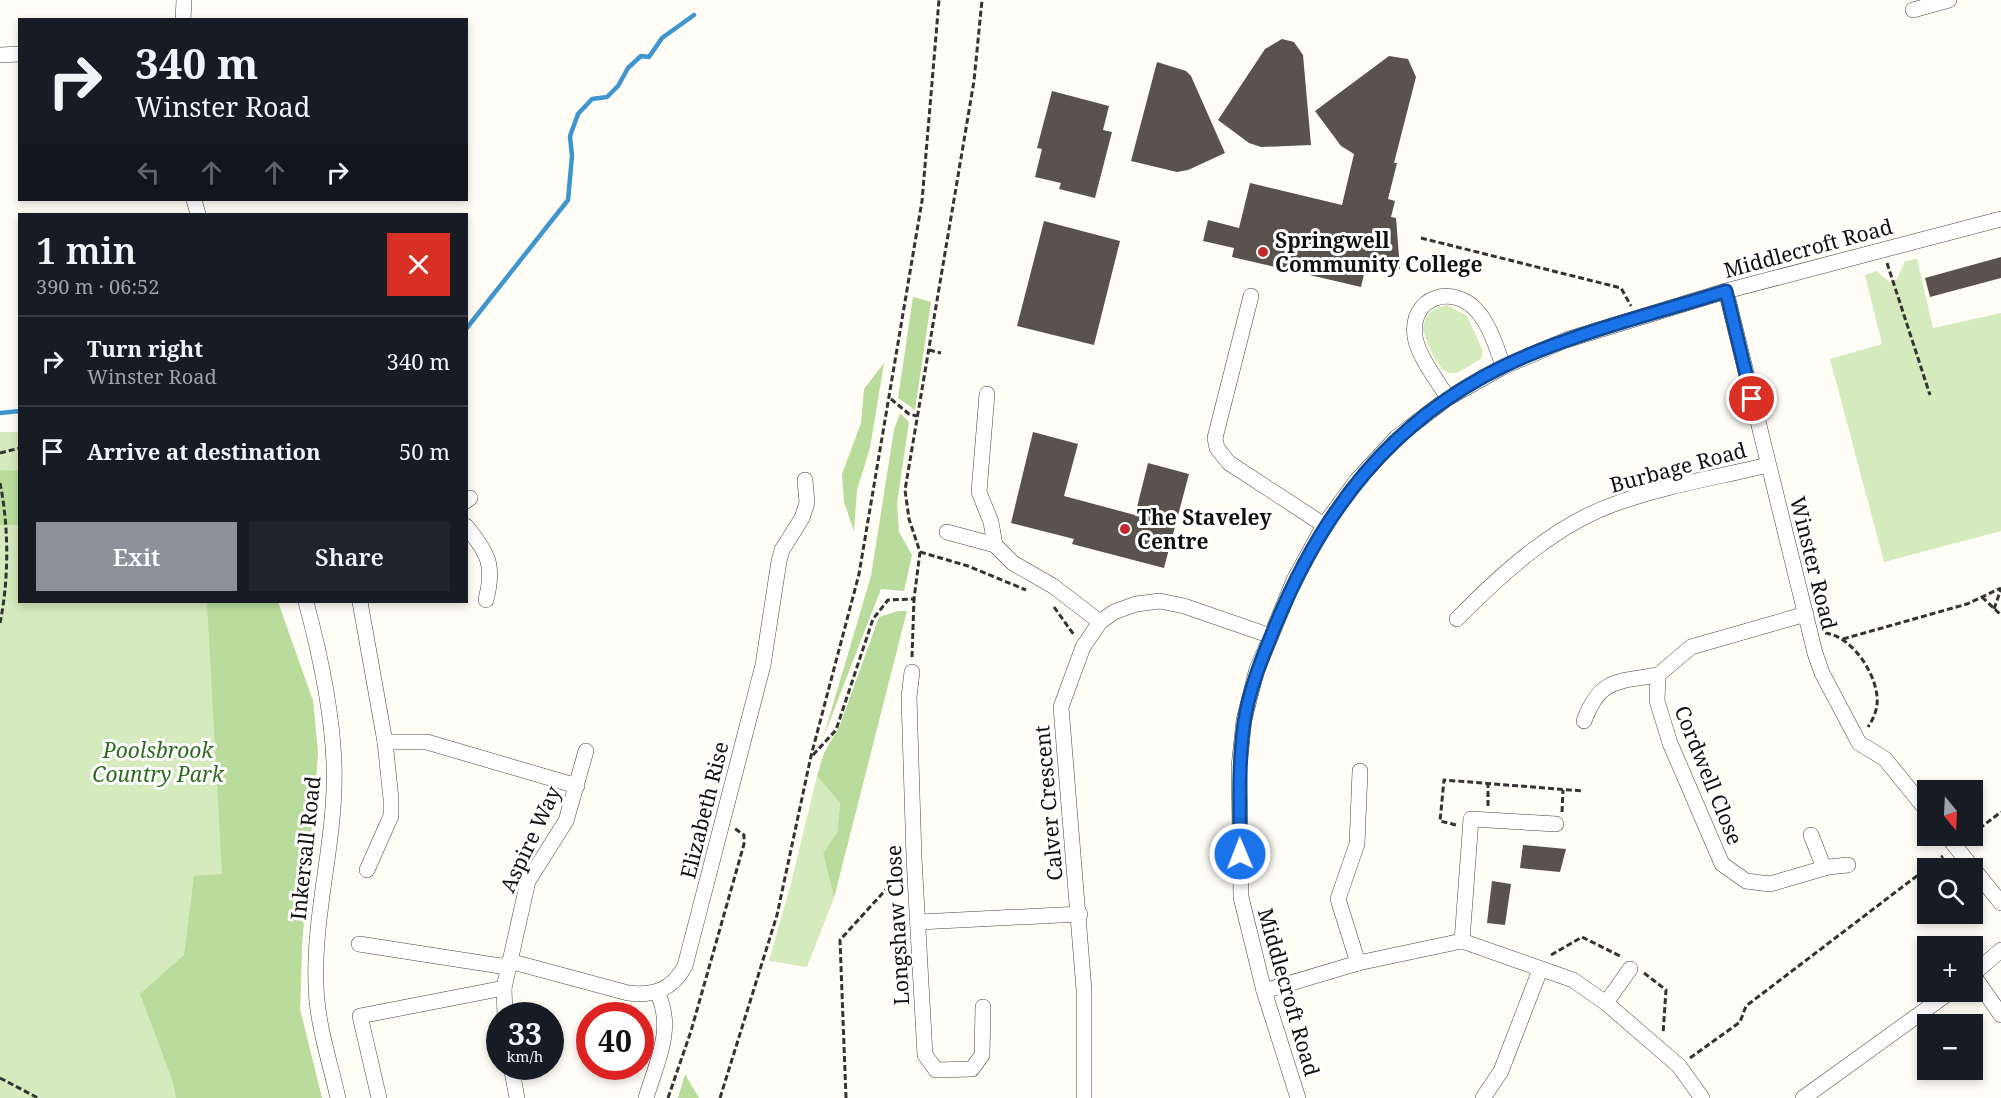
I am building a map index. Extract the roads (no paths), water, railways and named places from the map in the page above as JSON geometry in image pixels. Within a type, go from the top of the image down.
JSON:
[{"type":"street","points":[[183,18],[184,0]]},
{"type":"street","points":[[1913,10],[1949,0]]},
{"type":"street","points":[[0,55],[18,54]]},
{"type":"street","name":"Middlecroft Road","points":[[1298,1098],[1264,991],[1240,897],[1239,767],[1244,720],[1257,669],[1294,580],[1324,525],[1357,480],[1397,437],[1448,398],[1503,367],[1566,340],[1726,291],[2001,219]]},
{"type":"street","name":"Winster Road","points":[[1726,291],[1822,673],[1859,743],[1885,759],[1917,798]]},
{"type":"street","points":[[1448,398],[1426,363],[1415,338],[1415,321],[1422,306],[1432,297],[1447,295],[1463,299],[1479,312],[1503,367]]},
{"type":"street","points":[[1251,296],[1215,438],[1217,448],[1229,463],[1324,525]]},
{"type":"street","points":[[987,394],[979,492],[991,522],[995,545]]},
{"type":"street","name":"Burbage Road","points":[[1457,619],[1492,583],[1548,540],[1582,519],[1620,502],[1768,465]]},
{"type":"street","name":"Elizabeth Rise","points":[[657,992],[678,979],[685,966],[763,665],[776,594],[779,561],[782,550],[802,518],[807,502],[805,480]]},
{"type":"street","points":[[468,529],[491,564],[491,580],[486,600]]},
{"type":"street","points":[[947,532],[995,545],[1013,563],[1053,586],[1100,622]]},
{"type":"street","name":"Calver Crescent","points":[[1084,1098],[1084,990],[1080,914],[1061,707],[1083,647],[1100,622],[1114,612],[1136,604],[1160,601],[1184,606],[1271,636]]},
{"type":"street","name":"Inkersall Road","points":[[306,603],[324,677],[334,765],[333,803],[318,932],[316,988],[321,1028],[338,1098]]},
{"type":"street","points":[[360,603],[385,742],[391,816],[367,870]]},
{"type":"street","points":[[1584,721],[1592,700],[1602,688],[1627,680],[1658,675],[1691,647],[1806,614]]},
{"type":"street","name":"Longshaw Close","points":[[912,672],[909,697],[914,858],[925,1055],[936,1070],[972,1069],[982,1054],[983,1007]]},
{"type":"street","name":"Cordwell Close","points":[[1658,675],[1657,701],[1670,743],[1722,864],[1746,881],[1770,884],[1824,868],[1848,865]]},
{"type":"street","points":[[385,742],[427,742],[577,786]]},
{"type":"street","name":"Aspire Way","points":[[504,1002],[508,964],[528,881],[566,821],[586,751]]},
{"type":"street","points":[[1358,963],[1338,899],[1357,844],[1360,771]]},
{"type":"street","points":[[1462,941],[1467,824],[1487,820],[1556,824]]},
{"type":"street","points":[[1811,835],[1824,868]]},
{"type":"street","points":[[1955,846],[2001,903]]},
{"type":"street","points":[[919,922],[1080,914]]},
{"type":"street","points":[[1264,991],[1358,963],[1462,941],[1573,980],[1606,1003],[1678,1066],[1702,1098]]},
{"type":"street","points":[[359,944],[508,964],[628,993],[647,995],[657,992],[667,1017],[666,1031],[646,1098]]},
{"type":"street","points":[[1983,966],[2001,950]]},
{"type":"street","points":[[1606,1003],[1630,969]]},
{"type":"street","points":[[1483,1098],[1501,1071],[1540,970]]},
{"type":"street","points":[[379,1098],[360,1016],[504,988]]},
{"type":"street","points":[[1983,989],[2001,1015]]},
{"type":"street","points":[[1803,1098],[1821,1093],[1937,1002]]},
{"type":"street","points":[[514,1080],[517,1098]]},
{"type":"waterway","points":[[468,326],[568,200],[572,156],[570,136],[578,114],[592,99],[607,97],[618,86],[628,68],[641,56],[649,57],[662,38],[694,15]]},
{"type":"waterway","points":[[0,413],[18,411]]},
{"type":"place","name":"Springwell Community College","points":[[1263,252]]},
{"type":"place","name":"The Staveley Centre","points":[[1125,529]]},
{"type":"park label","name":"Poolsbrook Country Park","points":[[158,762]]}]
